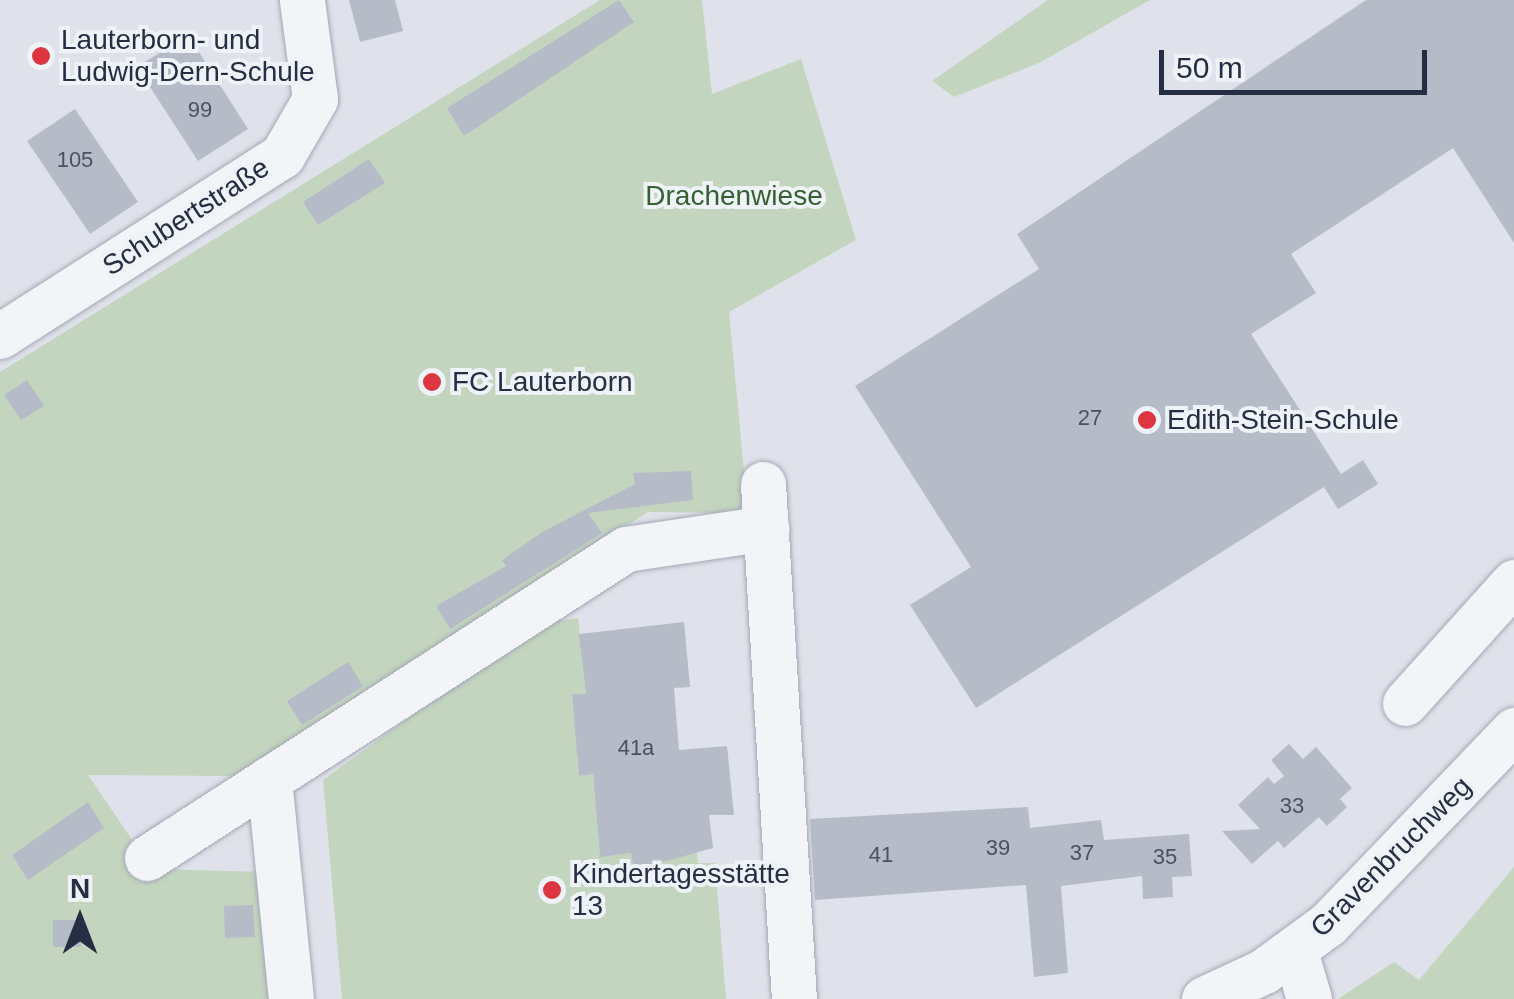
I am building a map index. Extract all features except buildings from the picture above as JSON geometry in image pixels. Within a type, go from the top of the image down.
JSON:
[{"type":"street","name":"Schubertstraße","points":[[0,336],[282,156],[315,99],[314,43],[302,0]]},
{"type":"street","points":[[147,858],[626,549],[765,506],[794,999]]},
{"type":"street","points":[[1404,703],[1514,582]]},
{"type":"street","name":"Gravenbruchweg","points":[[1204,999],[1295,951],[1364,890],[1514,730]]},
{"type":"street","points":[[269,779],[291,999]]},
{"type":"street","points":[[1295,951],[1309,999]]},
{"type":"green space","name":"Drachenwiese","points":[[600,0],[702,0],[712,94],[801,59],[856,240],[729,312],[748,513],[648,512],[234,776],[88,775],[152,869],[262,872],[275,999],[0,999],[0,372]]},
{"type":"green space","points":[[1048,0],[1150,0],[1041,62],[954,97],[932,81]]},
{"type":"green space","name":"Kindertagesstätte 13","points":[[578,618],[586,694],[572,695],[573,711],[593,755],[577,758],[579,776],[593,774],[600,856],[631,853],[635,870],[696,847],[698,863],[715,863],[726,999],[342,999],[323,780],[539,623]]},
{"type":"green space","points":[[1514,867],[1514,999],[1338,999],[1394,962],[1419,980]]},
{"type":"place","name":"Lauterborn- und Ludwig-Dern-Schule","points":[[41,56]]},
{"type":"place","name":"FC Lauterborn","points":[[432,382]]},
{"type":"place","name":"Edith-Stein-Schule","points":[[1147,420]]},
{"type":"place","name":"Kindertagesstätte 13","points":[[552,890]]}]
